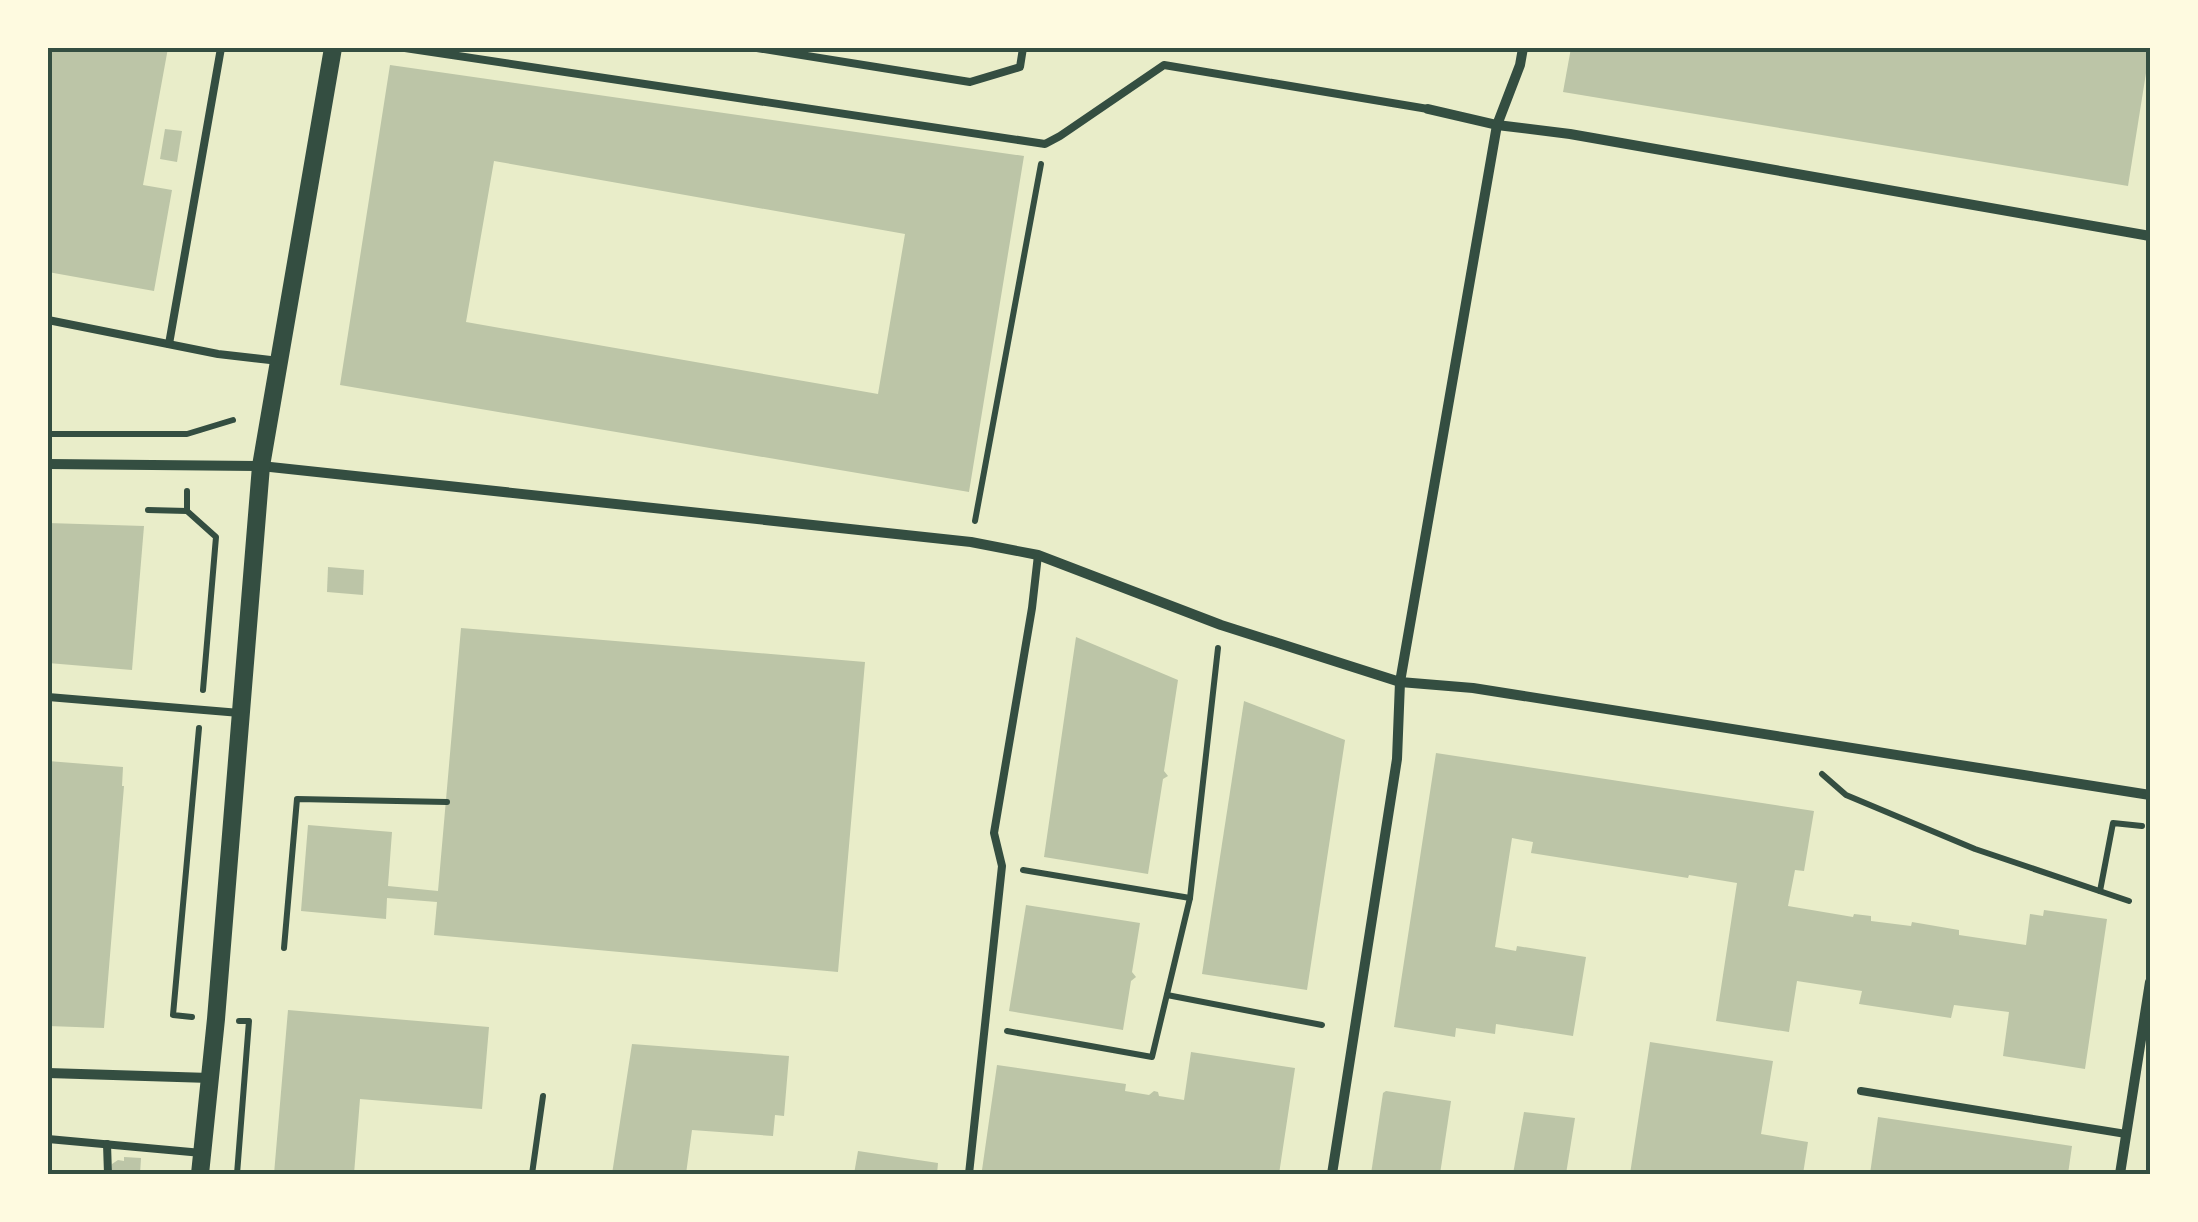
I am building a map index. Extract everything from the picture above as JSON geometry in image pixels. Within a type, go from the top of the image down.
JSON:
[{"type":"street","points":[[200,1174],[261,466],[333,48]]},
{"type":"street","points":[[1332,1174],[1397,759],[1400,682],[1497,125],[1523,48]]},
{"type":"street","points":[[1428,109],[1497,125],[1570,134],[2147,235]]},
{"type":"street","points":[[48,464],[261,466],[971,542],[1038,556],[1220,625],[1400,682],[1473,688],[2150,795]]},
{"type":"street","points":[[2120,1174],[2150,982]]},
{"type":"street","points":[[48,1074],[210,1078]]},
{"type":"lane","points":[[169,344],[221,48]]},
{"type":"lane","points":[[405,48],[1045,144],[1164,65],[1428,109]]},
{"type":"lane","points":[[758,48],[970,82],[1020,67],[1024,48]]},
{"type":"lane","points":[[48,320],[218,354],[279,361]]},
{"type":"lane","points":[[969,1174],[1002,866],[994,833],[1038,556]]},
{"type":"lane","points":[[48,697],[240,713]]},
{"type":"lane","points":[[1862,1090],[2126,1134]]},
{"type":"lane","points":[[48,1139],[202,1153]]},
{"type":"lane","points":[[107,1144],[108,1174]]},
{"type":"path","points":[[971,542],[1045,144]]},
{"type":"path","points":[[48,434],[187,434],[233,420]]},
{"type":"path","points":[[186,511],[187,491]]},
{"type":"path","points":[[148,510],[186,511],[216,537],[173,1014]]},
{"type":"path","points":[[986,1027],[1152,1057],[1190,898],[1220,625]]},
{"type":"path","points":[[1822,774],[1846,795],[1975,849],[2129,901]]},
{"type":"path","points":[[284,948],[297,799],[447,802]]},
{"type":"path","points":[[2100,892],[2113,823],[2142,826]]},
{"type":"path","points":[[1002,866],[1190,898]]},
{"type":"path","points":[[1167,994],[1322,1025]]},
{"type":"path","points":[[237,1174],[249,1021]]},
{"type":"path","points":[[532,1174],[543,1096]]},
{"type":"building","points":[[48,48],[168,48],[143,185],[172,190],[154,291],[48,272]]},
{"type":"building","points":[[1571,48],[2150,48],[2128,186],[1563,92]]},
{"type":"building","points":[[390,65],[1024,156],[969,492],[340,385]],"holes":[[[494,161],[905,234],[878,394],[466,322]]]},
{"type":"building","points":[[165,129],[182,131],[177,162],[160,159]]},
{"type":"building","points":[[48,523],[144,526],[132,670],[48,663]]},
{"type":"building","points":[[328,567],[364,570],[363,595],[327,592]]},
{"type":"building","points":[[461,628],[865,662],[838,972],[434,935],[437,902],[387,898],[386,919],[301,911],[308,825],[392,832],[388,886],[438,891]]},
{"type":"building","points":[[1076,637],[1178,680],[1164,771],[1168,776],[1163,779],[1148,874],[1044,857]]},
{"type":"building","points":[[1244,701],[1345,740],[1307,990],[1202,974]]},
{"type":"building","points":[[1436,753],[1814,811],[1804,871],[1795,870],[1788,906],[1853,917],[1871,916],[1871,921],[1911,926],[1912,922],[1959,930],[1959,935],[2026,945],[2030,914],[2043,916],[2044,910],[2107,919],[2085,1069],[2003,1056],[2009,1012],[1954,1005],[1951,1018],[1859,1004],[1862,991],[1797,981],[1789,1032],[1716,1021],[1737,883],[1531,853],[1533,842],[1512,838],[1495,947],[1516,951],[1517,946],[1586,957],[1573,1036],[1496,1024],[1495,1034],[1456,1028],[1455,1037],[1394,1027]]},
{"type":"building","points":[[48,761],[123,767],[104,1028],[48,1026]]},
{"type":"building","points":[[1026,905],[1140,923],[1132,972],[1136,977],[1131,981],[1123,1030],[1009,1011]]},
{"type":"building","points":[[288,1010],[489,1027],[482,1109],[360,1099],[354,1174],[274,1174]]},
{"type":"building","points":[[1650,1042],[1773,1061],[1761,1134],[1808,1142],[1803,1174],[1630,1174]]},
{"type":"building","points":[[632,1044],[789,1056],[784,1116],[775,1115],[773,1136],[692,1130],[686,1174],[612,1174]]},
{"type":"building","points":[[1191,1052],[1295,1068],[1279,1174],[1012,1174],[982,1170],[997,1065],[1126,1084],[1125,1091],[1149,1095],[1154,1091],[1159,1096],[1184,1100]]},
{"type":"building","points":[[1386,1091],[1451,1101],[1440,1174],[1371,1174]]},
{"type":"building","points":[[1524,1112],[1575,1118],[1566,1174],[1513,1174]]},
{"type":"building","points":[[1878,1117],[2072,1146],[2068,1174],[1870,1174]]},
{"type":"building","points":[[858,1151],[938,1163],[937,1174],[854,1174]]},
{"type":"building","points":[[124,1157],[141,1158],[140,1174],[111,1174],[112,1164],[124,1161]]}]
